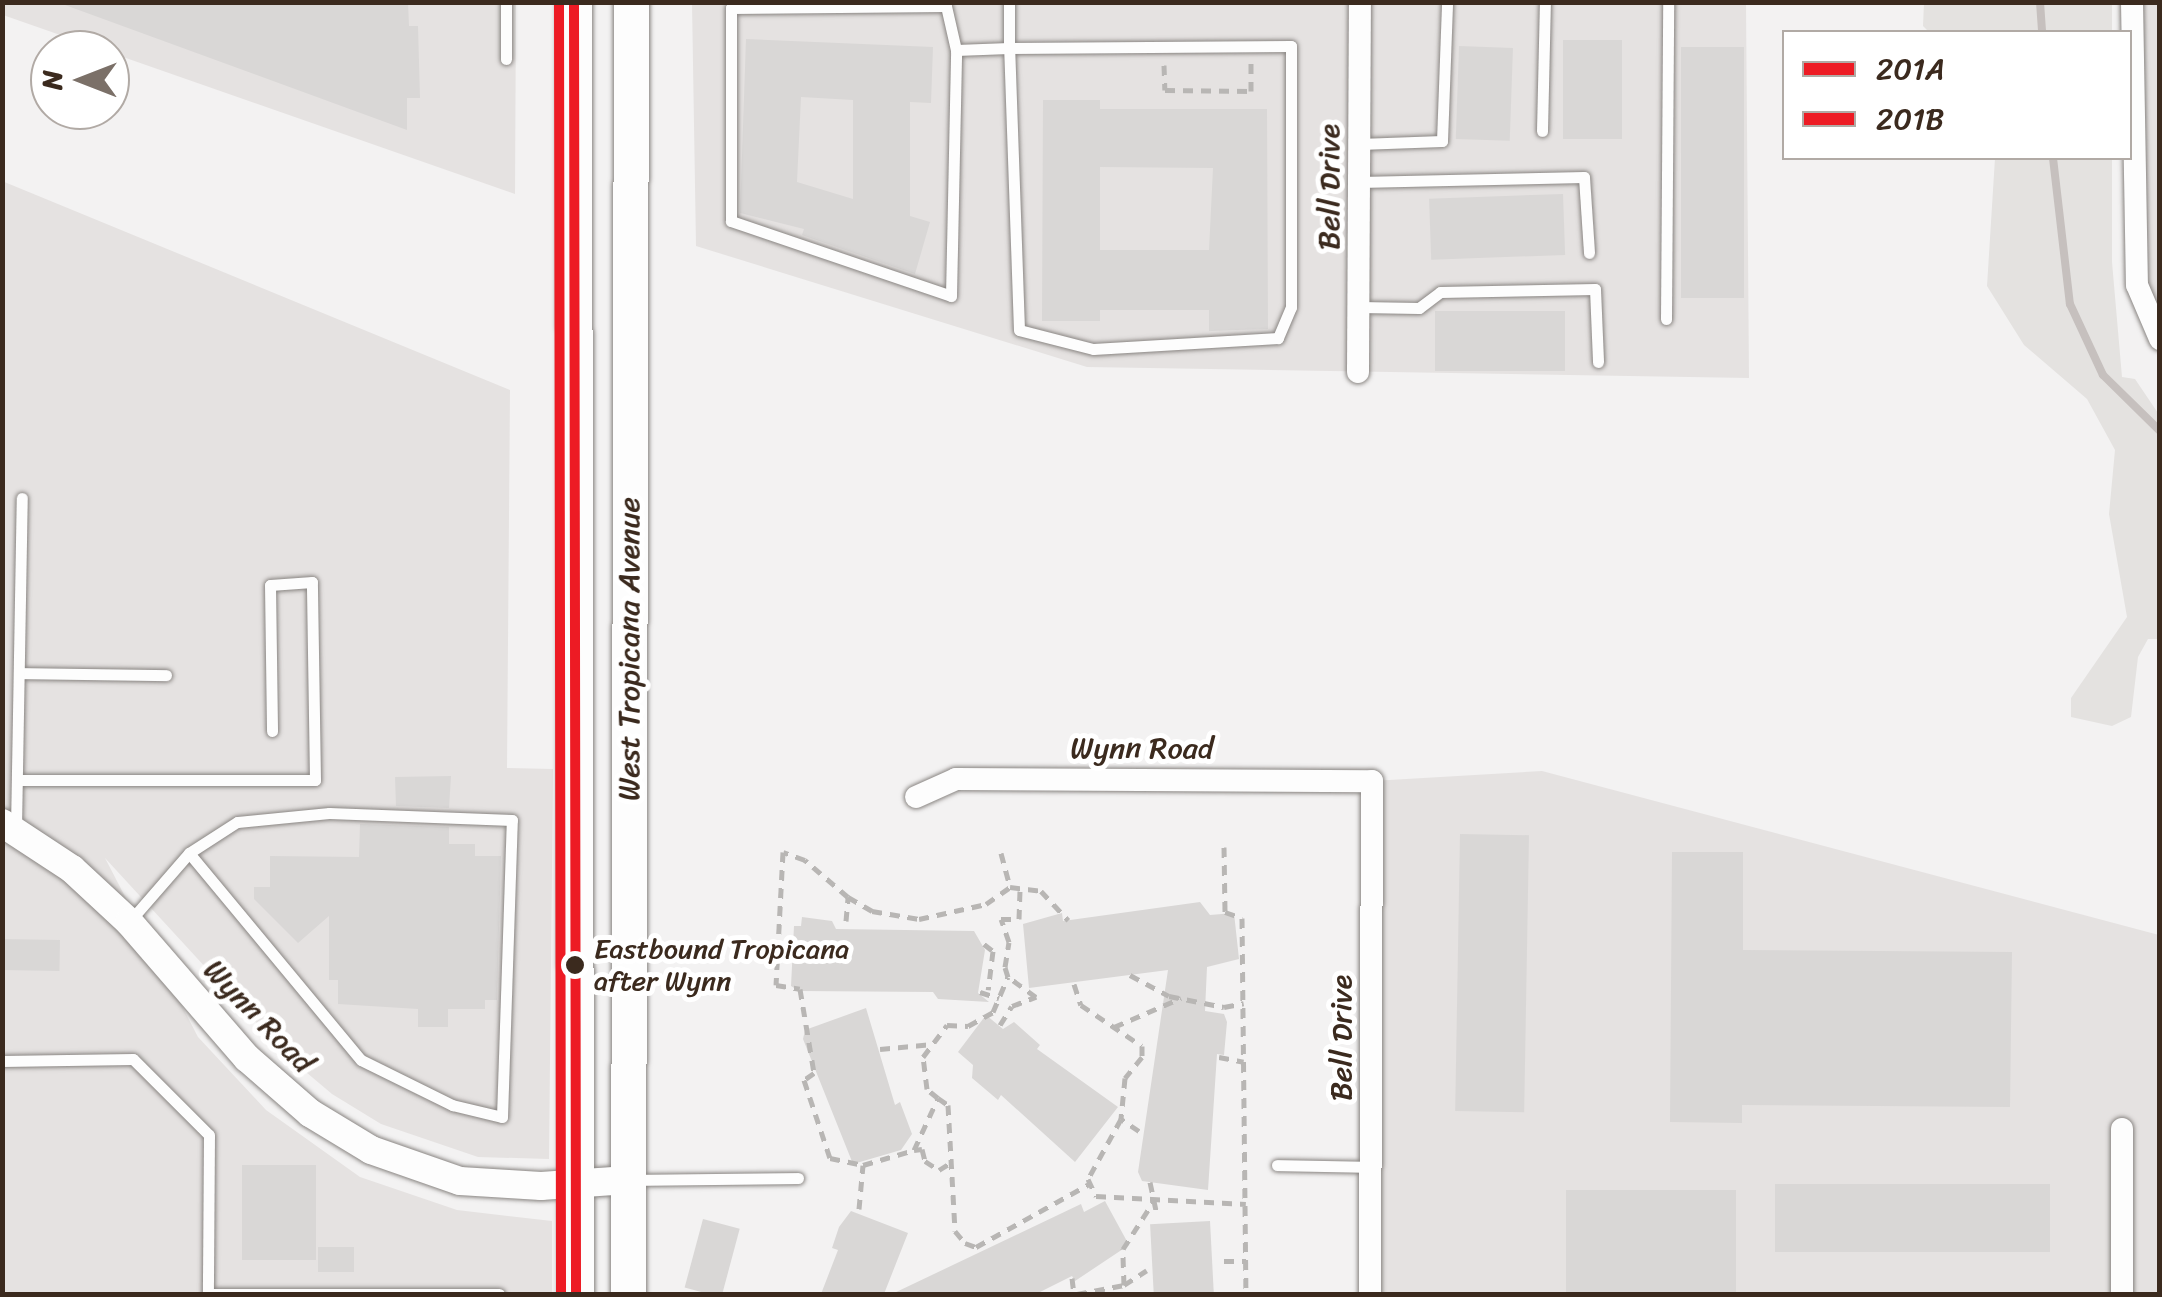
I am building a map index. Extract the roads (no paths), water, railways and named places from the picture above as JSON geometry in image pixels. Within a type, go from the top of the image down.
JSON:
[{"type":"main road","name":"West Tropicana Avenue","points":[[574,2],[576,1294]]},
{"type":"main road","name":"West Tropicana Avenue","points":[[628,1294],[631,2]]},
{"type":"street","name":"Bell Drive","points":[[1358,372],[1360,2]]},
{"type":"street","points":[[2132,2],[2136,258],[2155,335]]},
{"type":"street","name":"Wynn Road","points":[[916,798],[956,780],[1372,781]]},
{"type":"street","name":"Bell Drive","points":[[1370,1294],[1372,781]]},
{"type":"street","name":"Wynn Road","points":[[9,825],[72,868],[129,922],[246,1058],[310,1113],[372,1150],[460,1182],[576,1185],[628,1180]]},
{"type":"street","points":[[2122,1129],[2122,1294]]},
{"type":"lane","points":[[506,2],[506,59]]},
{"type":"lane","points":[[956,50],[1009,48],[1291,46],[1291,307],[1278,338],[1093,349],[1019,330],[1009,48],[1009,2]]},
{"type":"lane","points":[[1359,144],[1442,142],[1447,2]]},
{"type":"lane","points":[[1542,131],[1545,2]]},
{"type":"lane","points":[[1666,319],[1668,2]]},
{"type":"lane","points":[[949,4],[956,50],[951,296],[731,221],[731,8],[949,4]]},
{"type":"lane","points":[[1359,182],[1584,177],[1589,253]]},
{"type":"lane","points":[[1359,307],[1420,308],[1440,292],[1595,289],[1598,362]]},
{"type":"lane","points":[[9,825],[17,780],[22,498]]},
{"type":"lane","points":[[17,780],[315,780],[312,582],[270,585],[272,731]]},
{"type":"lane","points":[[18,673],[166,676]]},
{"type":"lane","points":[[129,922],[188,853],[238,822],[329,813],[512,820],[502,1117],[452,1104],[360,1060],[188,853]]},
{"type":"lane","points":[[2,1061],[132,1059],[208,1136],[208,1294],[499,1294]]},
{"type":"lane","points":[[1278,1165],[1370,1167]]},
{"type":"lane","points":[[628,1180],[798,1178]]},
{"type":"waterway","points":[[2040,2],[2042,30]]},
{"type":"waterway","points":[[2053,160],[2070,304],[2103,375],[2160,431]]},
{"type":"place","name":"Eastbound Tropicana after Wynn","points":[[575,965]]}]
